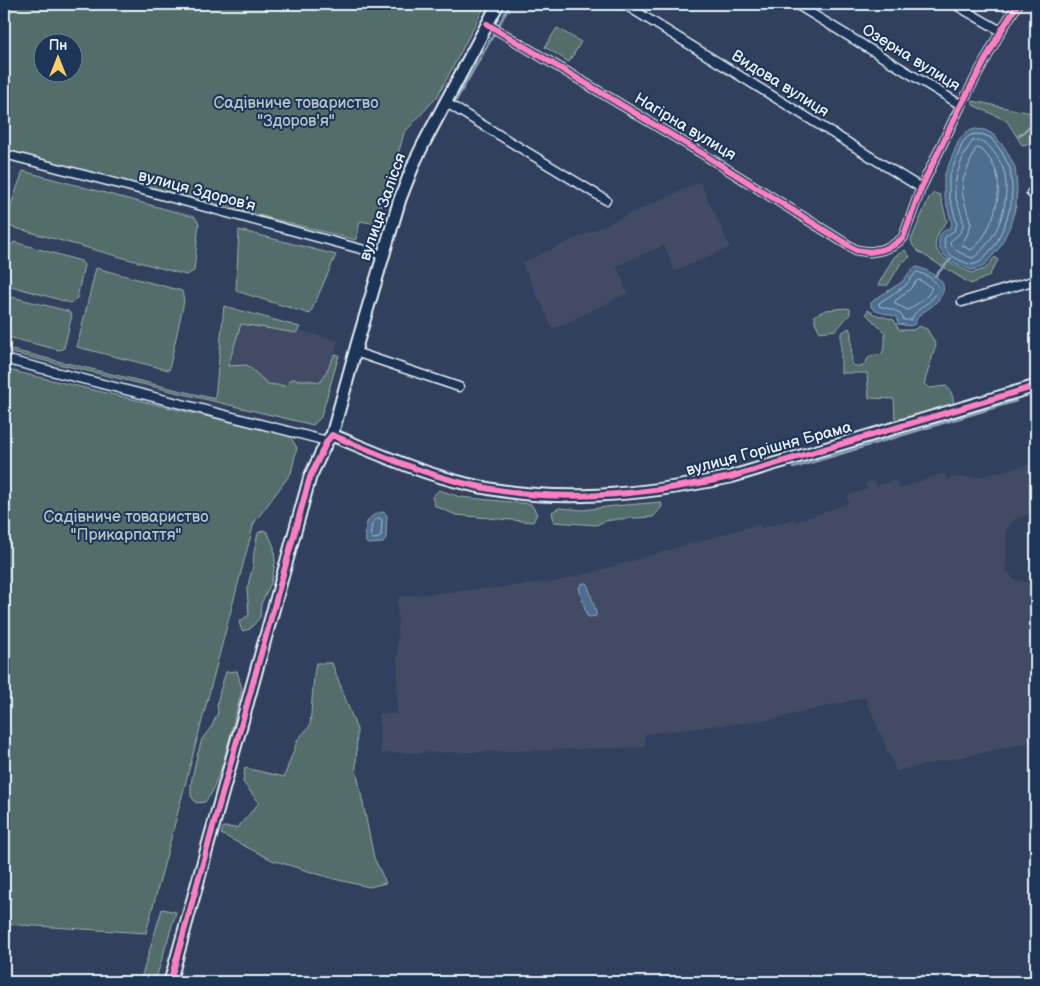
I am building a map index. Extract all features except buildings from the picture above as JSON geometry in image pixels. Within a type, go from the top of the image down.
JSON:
[{"type":"main road","name":"вулиця Залісся","points":[[170,982],[310,477],[329,438],[403,191],[415,161],[498,4]]},
{"type":"main road","name":"вулиця Горішня Брама","points":[[329,438],[440,477],[476,486],[546,495],[623,493],[678,487],[730,477],[1036,386]]},
{"type":"street","name":"Видова вулиця","points":[[624,4],[921,188]]},
{"type":"street","name":"Озерна вулиця","points":[[796,4],[961,105]]},
{"type":"street","points":[[954,4],[1001,31]]},
{"type":"street","points":[[921,188],[961,105],[1001,31],[1018,4]]},
{"type":"street","name":"Нагірна вулиця","points":[[487,24],[703,154],[856,250],[870,252],[892,246],[903,238],[921,188]]},
{"type":"street","points":[[445,102],[606,200]]},
{"type":"street","name":"вулиця Здоровʼя","points":[[4,154],[383,255]]},
{"type":"street","points":[[962,302],[1036,280]]},
{"type":"street","points":[[355,352],[459,387]]},
{"type":"street","points":[[4,359],[329,438]]},
{"type":"shaded area","points":[[700,182],[730,247],[675,271],[664,245],[616,266],[628,293],[553,329],[522,263]]},
{"type":"shaded area","points":[[230,311],[338,341],[314,423],[217,399]]},
{"type":"shaded area","points":[[1036,463],[1036,512],[1015,519],[1009,525],[1006,534],[1006,569],[1014,580],[1036,584],[1036,741],[896,771],[865,697],[774,719],[645,734],[645,747],[381,753],[379,714],[397,714],[398,597],[554,582],[759,524],[761,528],[794,519],[796,522],[849,503],[847,496],[867,489],[865,484],[874,480],[877,486],[896,480],[899,489],[944,473],[947,480],[956,477],[978,477]]},
{"type":"green space","name":"Садівниче товариство \"Здоров'я\"","points":[[4,4],[486,4],[437,97],[404,133],[387,193],[383,192],[377,224],[360,221],[356,240],[4,150]]},
{"type":"green space","points":[[557,28],[581,42],[569,62],[545,47]]},
{"type":"green space","points":[[973,101],[1036,114],[1036,143],[1022,145],[1007,121],[973,105]]},
{"type":"green space","points":[[23,171],[195,217],[199,223],[194,271],[186,275],[4,225]]},
{"type":"green space","points":[[934,193],[940,195],[947,221],[936,239],[938,251],[947,260],[972,273],[985,269],[995,257],[998,260],[989,276],[971,284],[919,252],[913,246],[911,240],[929,198]]},
{"type":"green space","points":[[239,230],[336,255],[310,314],[236,291]]},
{"type":"green space","points":[[14,242],[81,261],[84,265],[77,298],[71,303],[4,284],[6,256]]},
{"type":"green space","points":[[905,250],[910,257],[901,263],[888,285],[878,285],[894,257]]},
{"type":"green space","points":[[96,268],[182,291],[184,301],[169,370],[77,347]]},
{"type":"green space","points":[[4,295],[68,311],[72,315],[64,348],[59,350],[4,336]]},
{"type":"green space","points":[[224,306],[300,327],[296,333],[241,324],[228,366],[247,365],[268,384],[285,386],[292,379],[321,382],[335,354],[339,355],[321,417],[313,425],[4,351],[4,348],[215,399]]},
{"type":"green space","points":[[850,309],[850,314],[836,330],[820,332],[815,322],[815,315],[826,310]]},
{"type":"green space","points":[[868,310],[874,314],[894,320],[899,330],[913,330],[919,326],[927,329],[936,345],[924,384],[929,388],[946,386],[952,395],[953,406],[895,420],[894,399],[869,398],[867,373],[841,373],[841,333],[849,328],[851,333],[852,365],[862,367],[870,356],[882,354],[885,345],[885,333],[866,314]]},
{"type":"green space","name":"Садівниче товариство \"Прикарпаття\"","points":[[4,369],[290,436],[297,448],[291,473],[254,523],[146,933],[4,924]]},
{"type":"green space","points":[[439,490],[460,497],[531,504],[537,514],[533,522],[456,515],[435,506],[432,497]]},
{"type":"green space","points":[[661,502],[662,507],[653,517],[619,519],[605,521],[596,525],[554,522],[552,512],[559,508],[583,510]]},
{"type":"green space","points":[[264,530],[268,533],[274,547],[275,563],[271,583],[261,604],[260,617],[250,629],[242,631],[239,622],[249,615],[247,589],[258,533]]},
{"type":"green space","points":[[316,663],[332,663],[357,730],[356,769],[374,858],[386,883],[369,887],[334,879],[272,860],[221,834],[223,827],[237,828],[259,803],[243,782],[245,768],[284,777],[298,739],[310,726]]},
{"type":"green space","points":[[237,671],[242,689],[223,764],[211,794],[205,802],[196,803],[191,796],[191,783],[202,739],[212,726],[218,712],[217,705],[226,672]]},
{"type":"green space","points":[[162,909],[176,912],[155,982],[140,982]]},
{"type":"water","points":[[975,129],[985,130],[994,135],[1005,148],[1015,167],[1017,187],[1016,206],[1010,226],[1000,247],[983,267],[971,270],[944,255],[939,245],[939,239],[942,233],[950,228],[952,224],[944,195],[944,176],[959,140],[966,132]]},
{"type":"water","points":[[917,267],[928,271],[938,278],[942,282],[943,289],[938,301],[917,318],[915,324],[910,326],[898,324],[897,317],[876,311],[871,307],[871,303],[875,299],[902,282],[912,269]]},
{"type":"water","points":[[384,512],[387,515],[386,538],[383,543],[366,543],[367,522],[377,513]]},
{"type":"water","points":[[584,583],[588,586],[596,616],[587,616],[579,588]]},
{"type":"waterway","points":[[499,25],[510,4]]},
{"type":"waterway","points":[[455,102],[494,34]]},
{"type":"waterway","points":[[1019,136],[1036,124]]},
{"type":"waterway","points":[[935,276],[951,259]]},
{"type":"waterway","points":[[793,468],[1016,401]]},
{"type":"cycle path","points":[[487,24],[703,154],[856,250],[870,252],[892,246],[903,238],[921,188],[961,105],[1001,31],[1018,4]]},
{"type":"cycle path","points":[[170,982],[310,477],[327,441],[332,435],[415,468],[467,484],[499,490],[565,496],[632,493],[730,477],[1036,386]]}]
